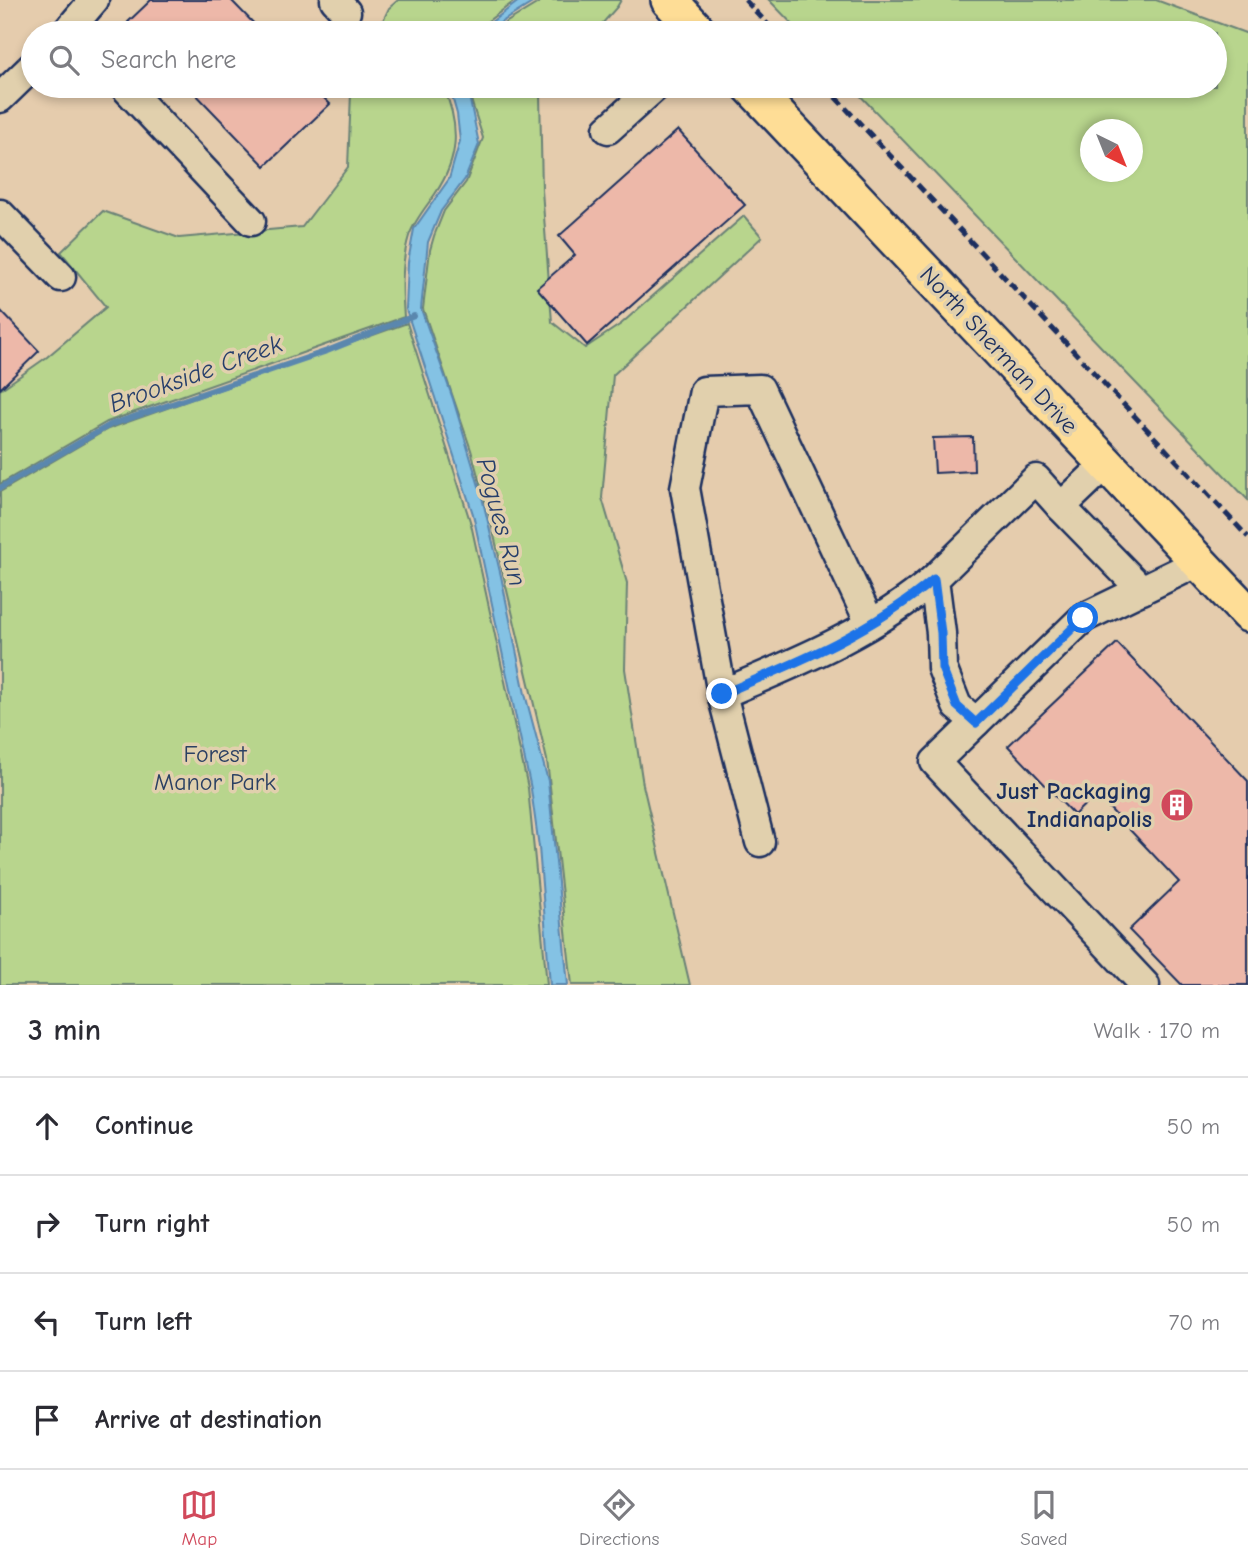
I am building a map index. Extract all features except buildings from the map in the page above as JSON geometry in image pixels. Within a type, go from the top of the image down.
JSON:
[{"type":"main road","points":[[669,0],[689,21]]},
{"type":"main road","name":"North Sherman Drive","points":[[761,98],[1248,614]]},
{"type":"street","points":[[0,98],[21,78]]},
{"type":"street","points":[[135,98],[251,221]]},
{"type":"street","points":[[608,129],[643,98]]},
{"type":"street","points":[[0,214],[61,277]]},
{"type":"street","points":[[760,842],[722,694],[685,488],[704,391],[760,388],[870,623]]},
{"type":"street","points":[[1061,507],[1107,464]]},
{"type":"street","points":[[722,694],[812,656],[913,597],[1036,479],[1142,590]]},
{"type":"street","points":[[1145,985],[936,762],[1083,618],[1199,562]]},
{"type":"street","points":[[934,579],[941,633],[942,668],[957,706],[976,723]]},
{"type":"green space","points":[[398,0],[516,0],[488,21],[383,21],[389,8]]},
{"type":"green space","points":[[543,0],[621,0],[605,21],[509,21]]},
{"type":"green space","points":[[769,0],[1156,0],[1213,21],[789,21]]},
{"type":"green space","points":[[1227,26],[1248,34],[1248,500],[863,98],[1227,98]]},
{"type":"green space","points":[[351,98],[448,98],[455,128],[453,154],[443,181],[420,214],[409,236],[403,276],[404,317],[107,422],[0,484],[0,390],[47,357],[106,307],[61,252],[103,211],[179,238],[302,227],[348,167]]},
{"type":"green space","points":[[471,98],[540,98],[542,190],[552,322],[585,348],[621,324],[744,216],[762,237],[613,375],[602,498],[627,583],[625,669],[643,785],[690,985],[572,985],[547,760],[471,450],[423,309],[434,236],[444,211],[466,182],[483,138]]},
{"type":"green space","name":"Forest Manor Park","points":[[407,323],[471,524],[528,788],[547,985],[0,985],[0,492],[108,429]]},
{"type":"water","points":[[520,0],[537,0],[503,21],[493,21]]},
{"type":"water","points":[[452,98],[469,98],[479,144],[465,179],[441,211],[428,242],[421,309],[453,399],[481,493],[525,694],[548,781],[568,985],[550,985],[539,847],[531,789],[473,514],[406,309],[408,262],[414,229],[449,179],[460,141]]},
{"type":"waterway","name":"Brookside Creek","points":[[0,488],[110,425],[327,351],[414,316]]},
{"type":"railway","points":[[745,0],[765,21]]},
{"type":"railway","points":[[836,98],[1248,537]]},
{"type":"place","name":"Just Packaging Indianapolis","points":[[1177,805]]},
{"type":"route","points":[[722,694],[812,656],[913,597],[934,579],[941,633],[942,668],[957,706],[976,723],[1083,618]]},
{"type":"water label","name":"Pogues Run","points":[[501,522]]}]
